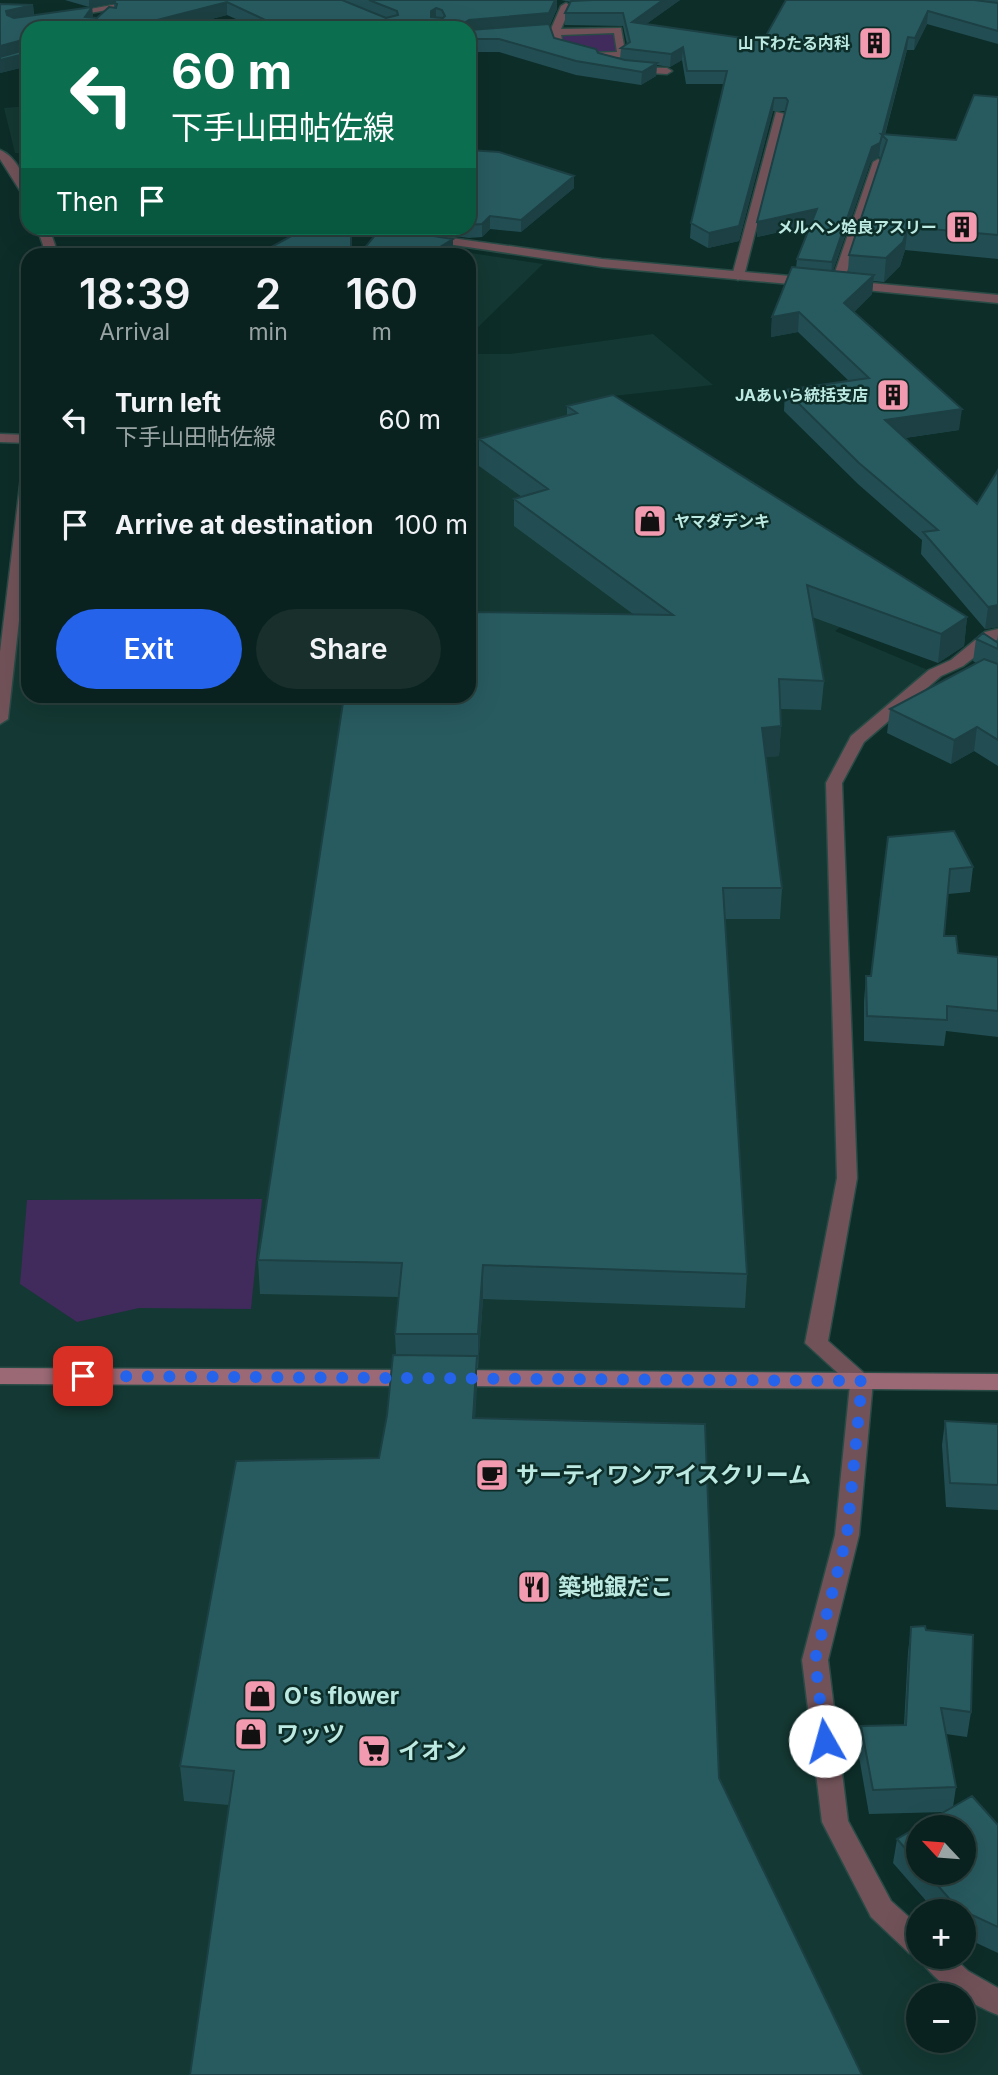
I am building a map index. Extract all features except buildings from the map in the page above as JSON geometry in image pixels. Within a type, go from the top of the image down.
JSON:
[{"type":"main road","points":[[0,1376],[998,1382]]},
{"type":"street","points":[[61,15],[159,0]]},
{"type":"street","points":[[552,3],[577,8]]},
{"type":"street","points":[[101,19],[115,6]]},
{"type":"street","points":[[566,6],[555,31],[558,47],[625,68],[667,71]]},
{"type":"street","points":[[518,34],[618,30],[622,55],[588,56]]},
{"type":"street","points":[[737,276],[780,114]]},
{"type":"street","points":[[9,158],[21,181]]},
{"type":"street","points":[[837,284],[878,162]]},
{"type":"street","points":[[405,235],[551,257],[998,299]]},
{"type":"street","points":[[0,438],[21,439]]},
{"type":"street","points":[[0,719],[21,538]]},
{"type":"street","points":[[906,1932],[881,1909],[835,1822],[815,1660],[847,1535],[862,1381],[816,1343],[847,1178],[834,783],[858,739],[935,673],[957,663],[990,635],[998,634]]},
{"type":"street","points":[[957,663],[977,672]]},
{"type":"street","points":[[947,1969],[958,1980],[998,2002]]},
{"type":"shaded area","points":[[614,31],[619,54],[591,54],[561,45],[558,32]]},
{"type":"shaded area","points":[[21,107],[21,153],[15,153],[4,108]]},
{"type":"shaded area","points":[[476,254],[543,264],[476,329]]},
{"type":"shaded area","points":[[653,334],[713,385],[613,396],[884,595],[835,631],[935,673],[858,739],[834,784],[847,1178],[816,1343],[862,1381],[815,1660],[835,1822],[906,1925],[906,1969],[950,1969],[971,1983],[906,1983],[906,2053],[976,2053],[976,1987],[998,2002],[998,2075],[0,2075],[0,719],[21,538],[21,703],[476,703],[476,354],[510,354]]},
{"type":"shaded area","points":[[262,1199],[251,1309],[139,1308],[77,1322],[20,1284],[27,1200]]},
{"type":"place","name":"山下わたる内科","points":[[875,43]]},
{"type":"place","name":"メルヘン姶良アスリー","points":[[962,227]]},
{"type":"place","name":"JAあいら統括支店","points":[[893,395]]},
{"type":"place","name":"ヤマダデンキ","points":[[650,521]]},
{"type":"place","name":"サーティワンアイスクリーム","points":[[492,1475]]},
{"type":"place","name":"築地銀だこ","points":[[534,1587]]},
{"type":"place","name":"O's flower","points":[[260,1696]]},
{"type":"place","name":"ワッツ","points":[[251,1734]]},
{"type":"place","name":"イオン","points":[[374,1751]]},
{"type":"route","points":[[83,1376],[862,1381],[847,1535],[815,1660],[825,1741]]}]
